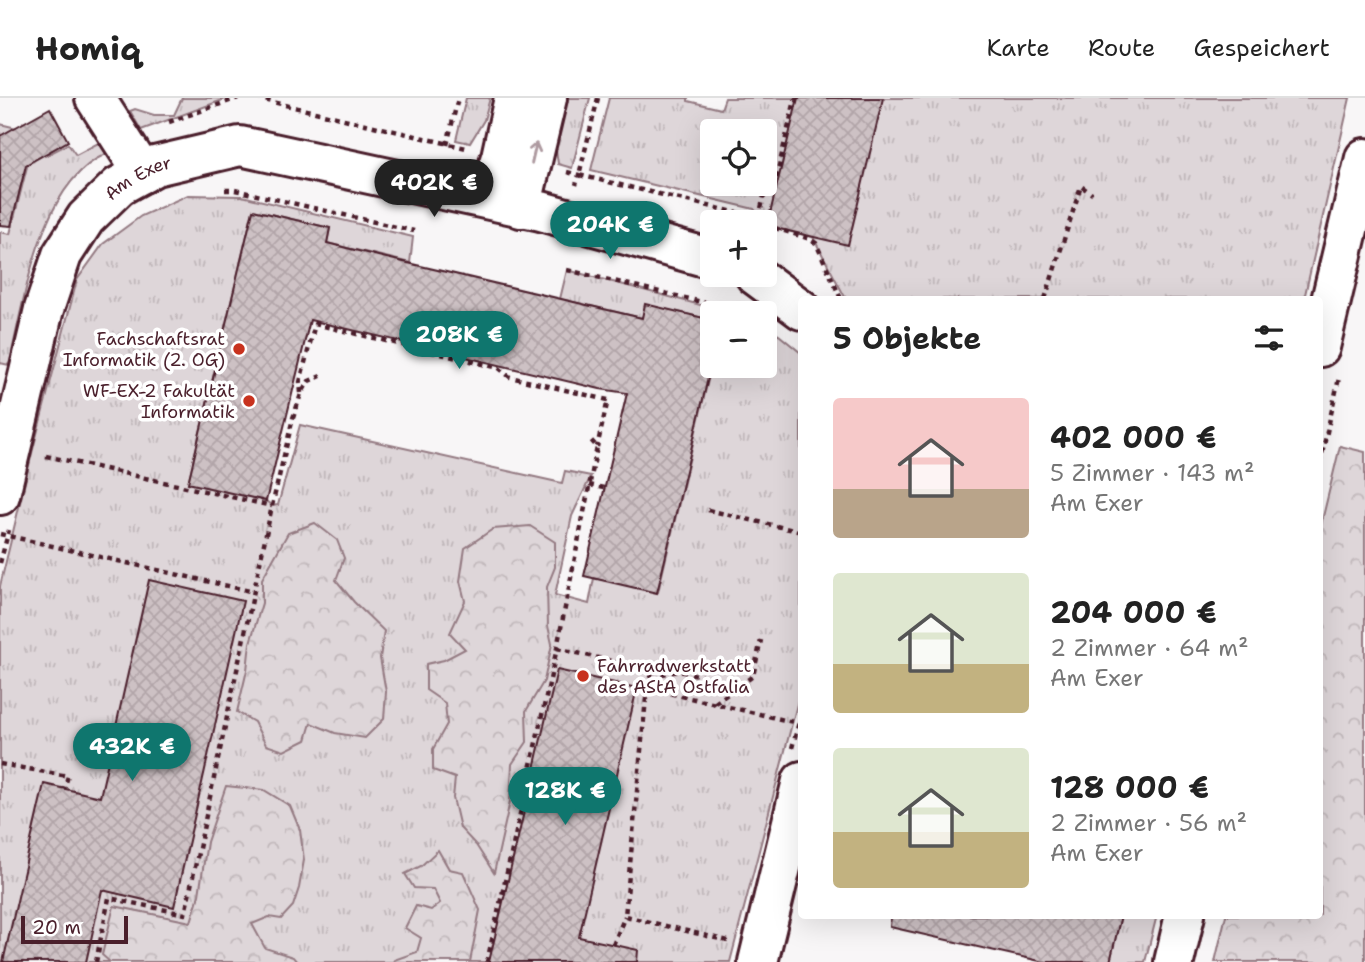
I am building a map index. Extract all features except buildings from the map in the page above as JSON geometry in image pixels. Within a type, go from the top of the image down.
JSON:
[{"type":"street","points":[[95,98],[143,173]]},
{"type":"street","points":[[504,203],[501,157],[514,98]]},
{"type":"street","points":[[504,203],[547,98]]},
{"type":"street","name":"Am Exer","points":[[5,510],[44,309],[62,255],[86,218],[119,186],[169,162],[240,146],[568,218],[700,256]]},
{"type":"street","points":[[1323,334],[1365,158]]},
{"type":"street","points":[[771,287],[798,307]]},
{"type":"street","points":[[760,955],[798,798]]},
{"type":"street","points":[[1174,962],[1184,919]]},
{"type":"path","points":[[122,141],[238,98]]},
{"type":"path","points":[[256,98],[448,144]]},
{"type":"path","points":[[598,98],[579,175],[715,210]]},
{"type":"path","points":[[764,210],[767,182],[776,184],[795,100],[798,100]]},
{"type":"path","points":[[1046,296],[1081,186],[1092,194]]},
{"type":"path","points":[[214,190],[235,190],[414,231]]},
{"type":"path","points":[[777,227],[807,237],[816,243],[840,296]]},
{"type":"path","points":[[567,270],[700,302]]},
{"type":"path","points":[[301,394],[300,382],[315,324],[499,368],[510,377],[608,400],[545,710],[487,962]]},
{"type":"path","points":[[96,962],[109,898],[185,914],[293,418],[301,394],[309,381],[321,376]]},
{"type":"path","points":[[287,414],[293,418]]},
{"type":"path","points":[[589,438],[597,447]]},
{"type":"path","points":[[41,455],[272,506]]},
{"type":"path","points":[[589,485],[604,488]]},
{"type":"path","points":[[0,563],[8,536],[5,510]]},
{"type":"path","points":[[708,510],[798,531]]},
{"type":"path","points":[[0,534],[254,592]]},
{"type":"path","points":[[715,704],[753,676],[761,640]]},
{"type":"path","points":[[557,648],[662,674],[679,671],[702,676]]},
{"type":"path","points":[[613,944],[625,916],[648,688],[652,671]]},
{"type":"path","points":[[648,688],[798,723]]},
{"type":"path","points":[[0,764],[68,776],[64,789]]},
{"type":"path","points":[[625,916],[760,955]]},
{"type":"path","points":[[493,936],[497,931]]},
{"type":"green space","points":[[182,98],[228,98],[141,130],[130,111],[135,109],[154,115],[174,115]]},
{"type":"green space","points":[[466,98],[490,98],[484,120],[470,143],[456,140]]},
{"type":"green space","points":[[566,98],[590,98],[572,168],[558,164],[555,143]]},
{"type":"green space","points":[[609,98],[688,98],[688,101],[721,109],[725,98],[1350,98],[1305,296],[844,296],[813,237],[777,228],[777,210],[755,210],[591,170]]},
{"type":"green space","points":[[23,123],[45,156],[68,144],[76,155],[100,142],[106,154],[83,169],[65,190],[50,217],[29,278],[9,365],[0,363],[0,232],[10,234],[31,151],[0,141],[0,124],[21,129]]},
{"type":"green space","points":[[188,195],[242,196],[413,237],[410,263],[327,243],[330,228],[253,210],[188,483],[266,501],[272,506],[278,505],[300,425],[562,483],[565,471],[591,476],[572,516],[555,595],[589,604],[594,578],[658,592],[708,378],[777,378],[777,334],[798,351],[798,701],[730,962],[0,962],[0,586],[77,280],[103,244],[141,216]]},
{"type":"green space","points":[[567,270],[700,305],[700,317],[646,305],[642,318],[560,299]]},
{"type":"green space","points":[[1340,446],[1365,452],[1365,962],[1215,962],[1225,919],[1323,919],[1323,517]]},
{"type":"green space","points":[[315,523],[337,540],[344,558],[336,580],[384,631],[380,658],[386,692],[384,719],[365,738],[335,733],[311,723],[306,740],[284,751],[266,745],[254,722],[237,712],[250,643],[262,603],[262,579],[288,533]]},
{"type":"green space","points":[[530,526],[555,542],[555,567],[547,587],[548,626],[552,644],[544,681],[526,711],[527,742],[512,764],[510,801],[494,873],[476,845],[460,828],[453,798],[455,778],[433,770],[433,749],[447,724],[445,703],[426,690],[426,664],[444,660],[465,649],[450,633],[465,601],[460,581],[465,548],[493,529]]},
{"type":"green space","points":[[226,786],[264,790],[290,806],[300,830],[304,860],[293,906],[281,919],[269,917],[252,924],[265,948],[293,957],[297,962],[110,962],[102,955],[114,906],[191,922],[199,895],[207,842]]},
{"type":"green space","points":[[438,850],[449,869],[463,872],[480,910],[470,962],[393,962],[417,952],[421,938],[405,928],[416,906],[431,910],[440,903],[433,889],[414,888],[405,874],[421,866]]},
{"type":"green space","points":[[1120,919],[1156,919],[1145,962],[1110,962]]},
{"type":"place","name":"Fachschaftsrat Informatik (2. OG)","points":[[239,349]]},
{"type":"place","name":"WF-EX-2 Fakultät Informatik","points":[[249,401]]},
{"type":"place","name":"Fahrradwerkstatt des AStA Ostfalia","points":[[583,676]]}]
